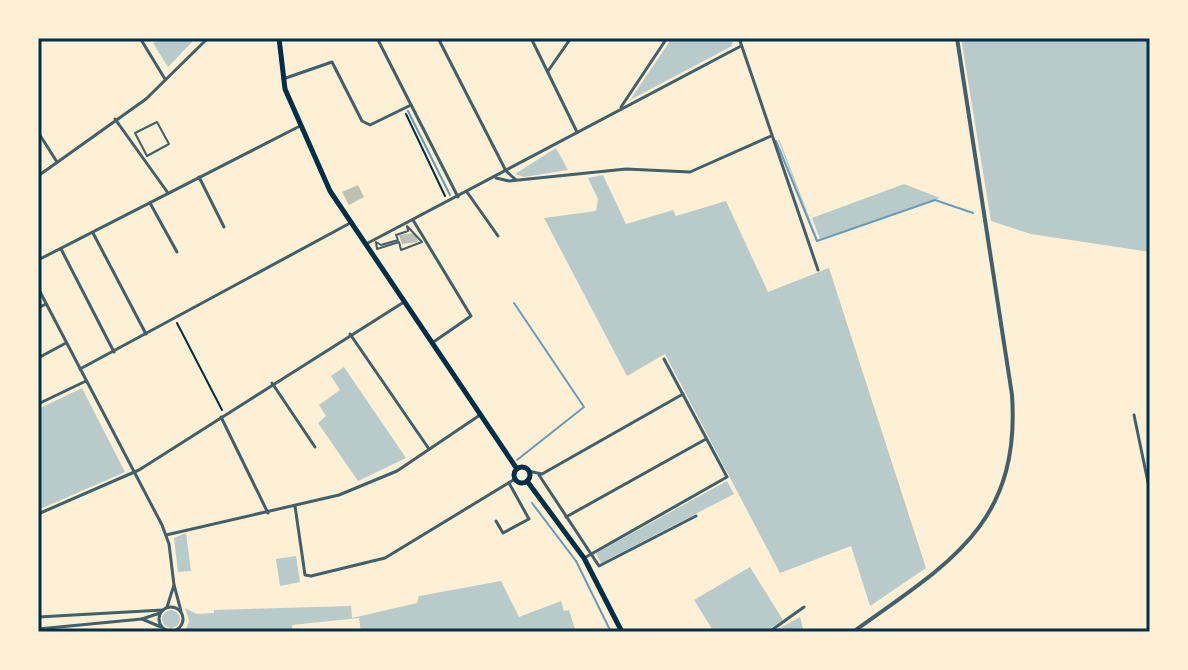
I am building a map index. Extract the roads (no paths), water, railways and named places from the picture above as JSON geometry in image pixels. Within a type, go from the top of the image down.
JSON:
[{"type":"main road","points":[[279,38],[283,79],[300,126],[330,191],[517,469],[528,471],[527,481],[584,558],[622,632]]},
{"type":"main road","points":[[517,469],[512,481],[527,481]]},
{"type":"street","points":[[140,38],[165,79]]},
{"type":"street","points":[[38,176],[146,99],[208,38]]},
{"type":"street","points":[[377,38],[458,197]]},
{"type":"street","points":[[438,38],[506,171],[516,180]]},
{"type":"street","points":[[531,38],[578,133]]},
{"type":"street","points":[[548,71],[571,38]]},
{"type":"street","points":[[619,110],[667,38]]},
{"type":"street","points":[[739,38],[818,270]]},
{"type":"street","points":[[853,632],[963,548],[985,523],[1008,471],[1013,434],[1012,395],[957,38]]},
{"type":"street","points":[[366,244],[741,46]]},
{"type":"street","points":[[283,79],[332,62],[362,121],[370,125],[411,105]]},
{"type":"street","points":[[115,119],[168,193]]},
{"type":"street","points":[[157,122],[169,144],[147,156],[135,133],[157,122]]},
{"type":"street","points":[[38,260],[300,126]]},
{"type":"street","points":[[38,132],[57,162]]},
{"type":"street","points":[[495,178],[516,180],[626,169],[690,172],[771,136]]},
{"type":"street","points":[[199,177],[224,227]]},
{"type":"street","points":[[467,192],[498,236]]},
{"type":"street","points":[[150,203],[177,252]]},
{"type":"street","points":[[412,219],[471,316],[432,343]]},
{"type":"street","points":[[80,369],[352,222]]},
{"type":"street","points":[[407,226],[422,242],[401,250],[399,242],[377,249],[375,245],[378,241],[381,245],[398,240],[396,235],[408,231],[407,226]]},
{"type":"street","points":[[93,233],[146,334]]},
{"type":"street","points":[[61,249],[114,352]]},
{"type":"street","points":[[38,288],[166,535],[181,611],[181,632]]},
{"type":"street","points":[[38,514],[133,473],[404,302]]},
{"type":"street","points":[[38,308],[46,304]]},
{"type":"street","points":[[350,334],[429,449]]},
{"type":"street","points":[[38,358],[66,343]]},
{"type":"street","points":[[584,558],[591,551],[727,477],[664,359]]},
{"type":"street","points":[[38,404],[86,381]]},
{"type":"street","points":[[272,383],[315,447]]},
{"type":"street","points":[[539,475],[683,394]]},
{"type":"street","points":[[223,415],[268,513]]},
{"type":"street","points":[[166,535],[328,499],[397,471],[480,415]]},
{"type":"street","points":[[1134,415],[1150,492]]},
{"type":"street","points":[[566,517],[706,439]]},
{"type":"street","points":[[528,471],[539,475],[601,567],[696,516]]},
{"type":"street","points":[[295,506],[305,575],[311,576],[385,558],[512,481],[529,519],[503,533],[496,521]]},
{"type":"street","points":[[166,630],[159,620],[171,602],[174,585]]},
{"type":"street","points":[[769,632],[804,607]]},
{"type":"street","points":[[38,629],[142,619],[164,609]]},
{"type":"street","points":[[38,617],[164,609],[181,611]]},
{"type":"street","points":[[142,619],[166,630],[174,631],[182,625]]},
{"type":"waterway","points":[[408,111],[450,195]]},
{"type":"waterway","points":[[776,141],[817,241],[935,200],[973,213]]},
{"type":"waterway","points":[[514,303],[584,407],[517,460]]},
{"type":"waterway","points":[[532,503],[576,561],[611,632]]}]
